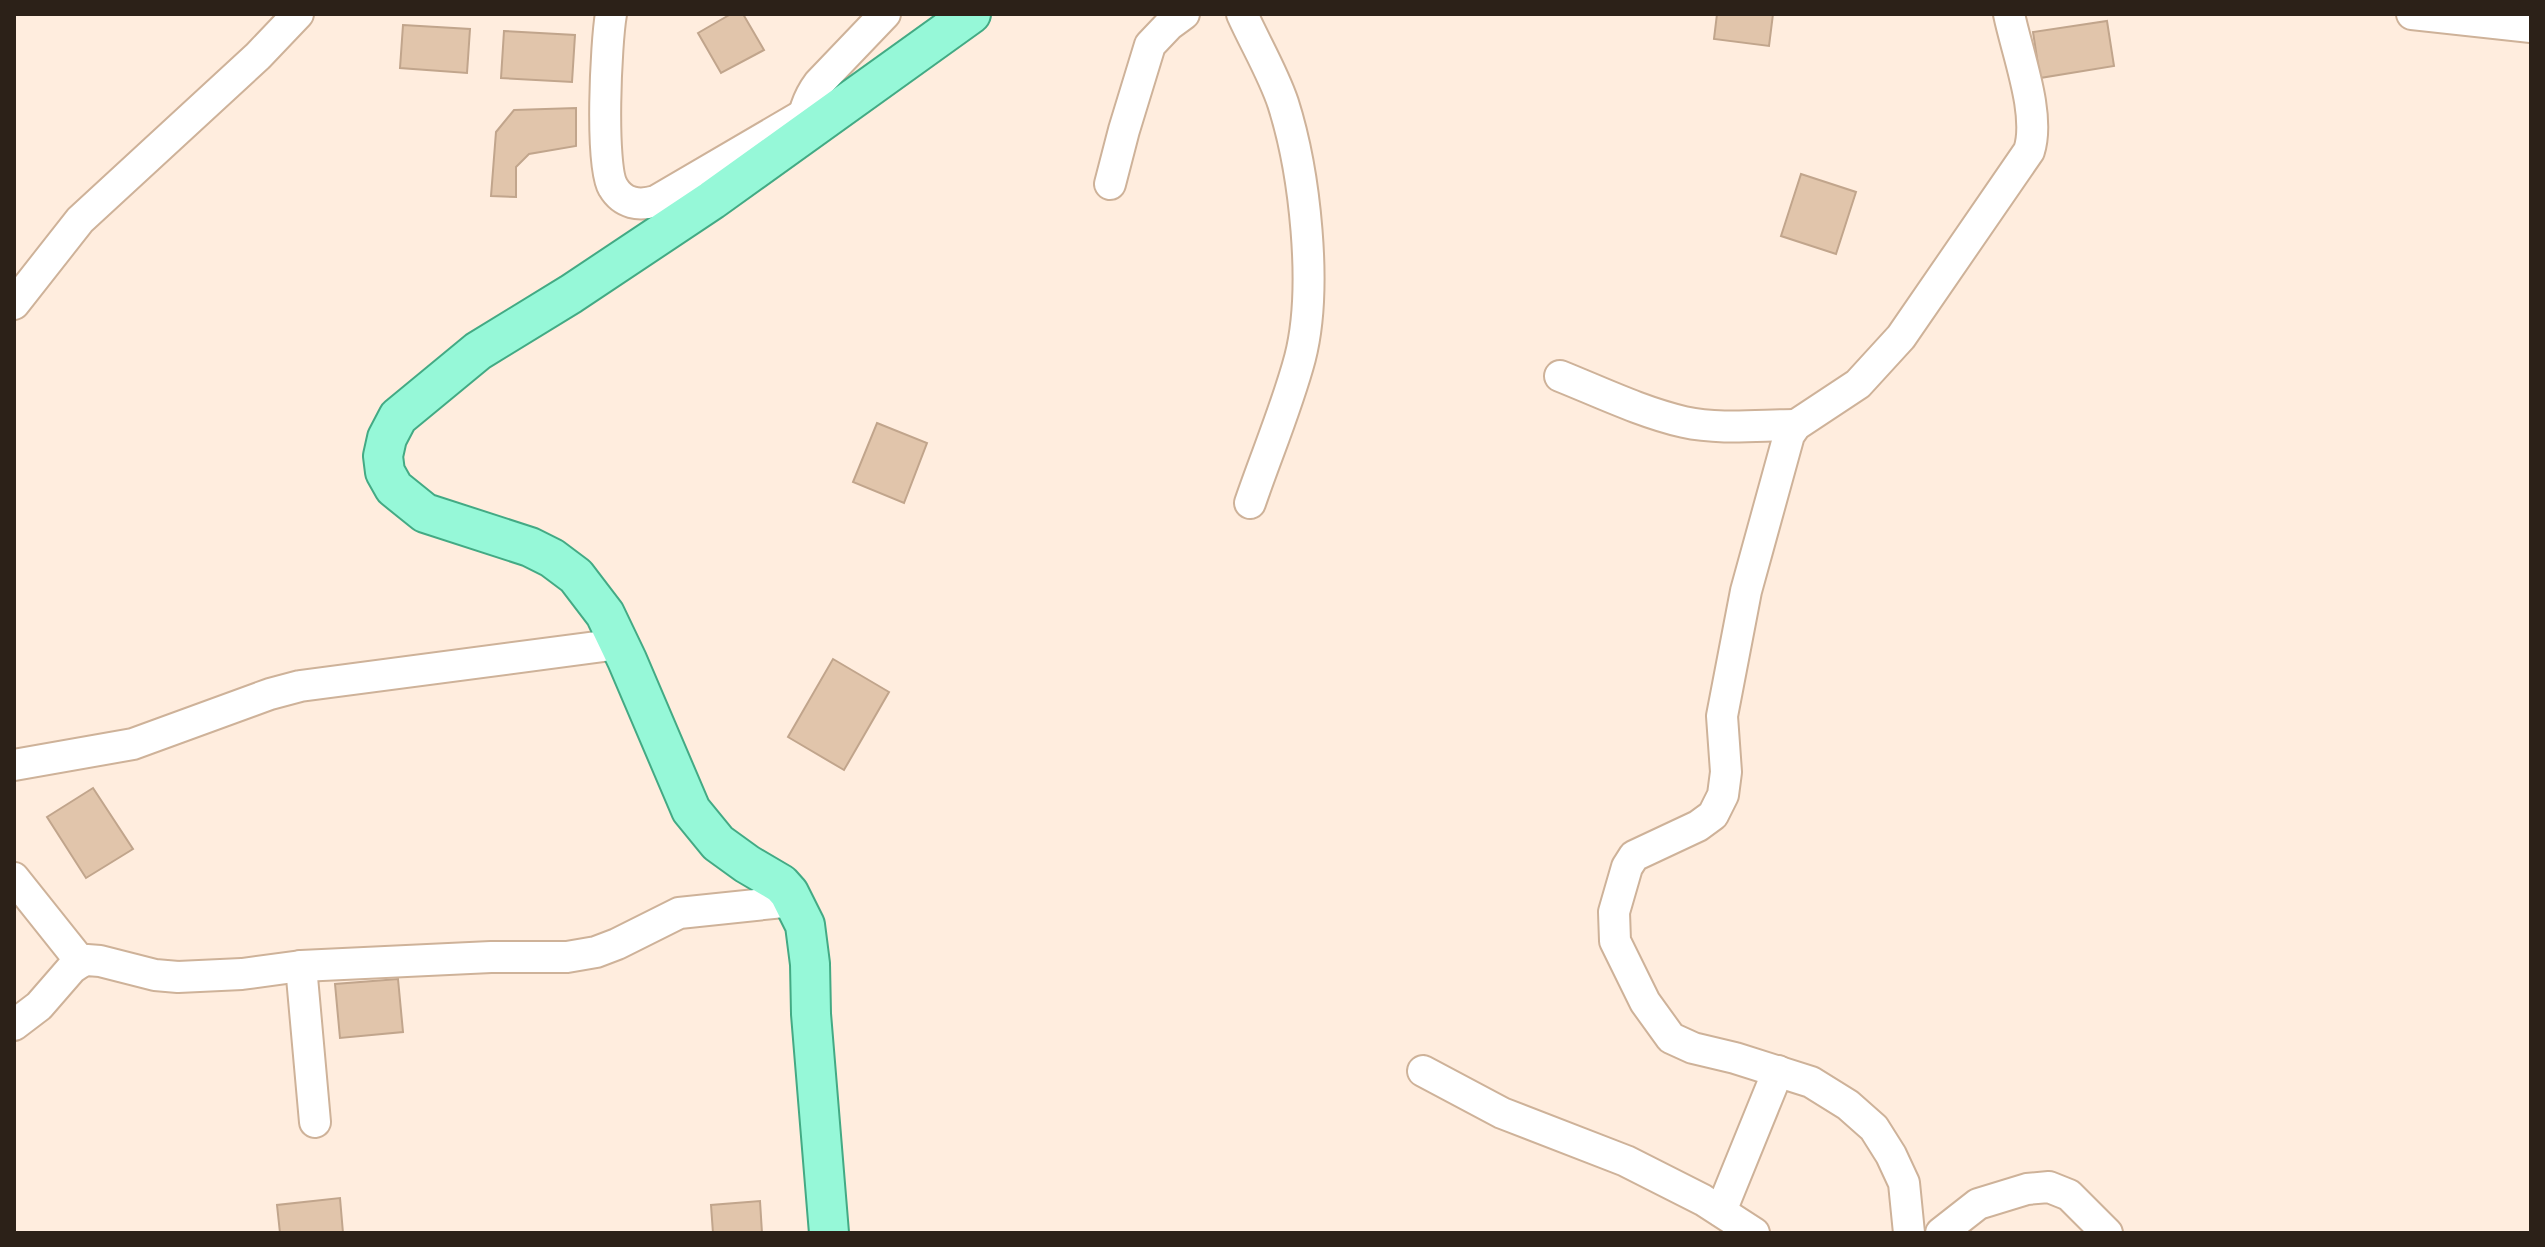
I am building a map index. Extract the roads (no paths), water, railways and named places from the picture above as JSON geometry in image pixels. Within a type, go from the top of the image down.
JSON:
[{"type":"main road","points":[[829,1233],[811,1014],[810,964],[805,925],[793,901],[781,884],[718,843],[691,810],[605,614],[576,576],[552,558],[530,547],[425,513],[394,488],[385,472],[383,456],[387,438],[398,417],[478,351],[571,294],[712,200],[802,126],[971,14]]},
{"type":"street","points":[[14,304],[80,220],[258,56],[298,14]]},
{"type":"street","points":[[611,14],[606,64],[611,185],[621,197],[633,204],[644,205],[802,126],[810,95],[885,14]]},
{"type":"street","points":[[1110,184],[1150,45],[1184,14]]},
{"type":"street","points":[[1242,14],[1282,102],[1299,179],[1308,268],[1300,357],[1250,503]]},
{"type":"street","points":[[1909,1233],[1904,1183],[1874,1128],[1848,1105],[1811,1082],[1693,1048],[1671,1038],[1645,1002],[1628,970],[1615,941],[1614,912],[1627,867],[1634,856],[1698,826],[1713,815],[1723,795],[1726,772],[1722,716],[1746,591],[1789,435],[1796,425],[1858,384],[1901,337],[2029,151],[2033,139],[2033,117],[2009,14]]},
{"type":"street","points":[[2412,14],[2531,27]]},
{"type":"street","points":[[1560,376],[1685,422],[1796,425]]},
{"type":"street","points":[[14,765],[133,744],[300,686],[619,644]]},
{"type":"street","points":[[14,878],[81,962]]},
{"type":"street","points":[[14,1025],[39,1006],[81,962],[100,961],[155,975],[178,977],[242,974],[301,966],[491,957],[567,957],[596,952],[617,944],[679,913],[793,901]]},
{"type":"street","points":[[301,966],[315,1122]]},
{"type":"street","points":[[1423,1071],[1502,1113],[1626,1161],[1703,1200],[1754,1233]]},
{"type":"street","points":[[1721,1211],[1778,1071]]},
{"type":"street","points":[[1941,1233],[1978,1204],[2027,1189],[2049,1187],[2069,1195],[2107,1233]]}]
